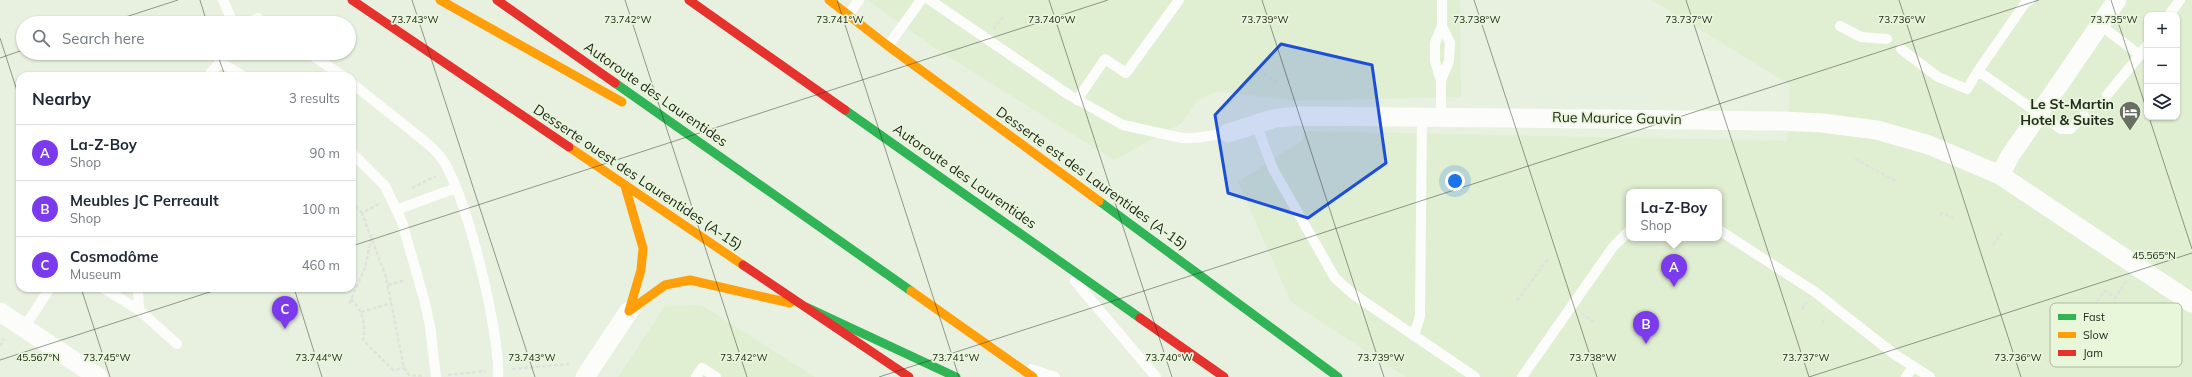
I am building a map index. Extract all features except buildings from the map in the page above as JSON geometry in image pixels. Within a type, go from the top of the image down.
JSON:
[{"type":"main road","name":"Desserte ouest des Laurentides (A-15)","points":[[352,0],[909,377]]},
{"type":"main road","points":[[440,0],[723,158]]},
{"type":"main road","name":"Autoroute des Laurentides","points":[[497,0],[1033,377]]},
{"type":"main road","name":"Autoroute des Laurentides","points":[[689,0],[1224,377]]},
{"type":"main road","points":[[700,0],[730,29]]},
{"type":"main road","name":"Desserte est des Laurentides (A-15)","points":[[830,0],[888,46],[1338,377]]},
{"type":"main road","points":[[625,186],[643,248],[641,270],[629,311]]},
{"type":"main road","points":[[629,311],[665,285],[690,280],[806,307],[956,377]]},
{"type":"street","points":[[2000,175],[2010,156],[2117,0]]},
{"type":"street","name":"Rue Maurice Gauvin","points":[[1228,132],[1276,118],[1299,116],[1718,120],[1822,123],[1876,130],[1912,139],[2000,175],[2192,303]]},
{"type":"street","points":[[585,377],[629,311]]},
{"type":"street","points":[[0,312],[98,377]]},
{"type":"lane","points":[[223,0],[230,16]]},
{"type":"lane","points":[[849,14],[859,0]]},
{"type":"lane","points":[[888,46],[921,0]]},
{"type":"lane","points":[[930,0],[1077,100],[1123,125],[1188,138],[1228,132]]},
{"type":"lane","points":[[1077,100],[1105,59],[1126,73],[1179,0]]},
{"type":"lane","points":[[1441,117],[1441,81],[1435,61],[1435,43],[1442,26],[1442,0]]},
{"type":"lane","points":[[1901,49],[1938,77],[1967,89],[2026,2],[2030,0]]},
{"type":"lane","points":[[2171,12],[2180,0]]},
{"type":"lane","points":[[2100,25],[2140,55]]},
{"type":"lane","points":[[1441,81],[1449,61],[1450,43],[1442,26]]},
{"type":"lane","points":[[1840,26],[1861,37],[1887,39]]},
{"type":"lane","points":[[2107,95],[2145,48]]},
{"type":"lane","points":[[211,72],[220,60]]},
{"type":"lane","points":[[225,60],[239,72]]},
{"type":"lane","points":[[319,60],[337,72]]},
{"type":"lane","points":[[1978,71],[2064,130],[2070,129],[2084,116]]},
{"type":"lane","points":[[356,86],[439,155],[445,164],[456,188],[478,256],[488,298],[494,374]]},
{"type":"lane","points":[[1414,336],[1420,316],[1422,116]]},
{"type":"lane","points":[[1256,124],[1273,169],[1334,278],[1354,294],[1475,377]]},
{"type":"lane","points":[[356,157],[385,186],[410,246],[424,299],[440,376]]},
{"type":"lane","points":[[396,210],[456,188]]},
{"type":"lane","points":[[1722,232],[1815,292],[1913,367],[1930,377]]},
{"type":"lane","points":[[1522,377],[1613,247],[1626,234]]},
{"type":"lane","points":[[1051,254],[1156,377]]},
{"type":"lane","points":[[24,328],[47,292]]},
{"type":"lane","points":[[110,292],[139,310],[177,344]]},
{"type":"lane","points":[[138,292],[139,310]]},
{"type":"lane","points":[[1012,362],[1055,377]]},
{"type":"lane","points":[[1906,377],[1913,367]]},
{"type":"lane","points":[[696,377],[702,368],[716,377]]},
{"type":"path","points":[[1000,20],[1003,16]]},
{"type":"path","points":[[1259,70],[1278,84]]},
{"type":"path","points":[[1855,159],[1880,174],[1896,181]]},
{"type":"path","points":[[408,190],[440,174]]},
{"type":"path","points":[[362,213],[383,202]]},
{"type":"path","points":[[356,206],[362,213],[371,239],[383,266],[392,303],[404,368],[409,375],[425,376]]},
{"type":"path","points":[[1940,215],[1942,213],[1956,219]]},
{"type":"path","points":[[1993,245],[2002,233]]},
{"type":"path","points":[[356,288],[365,268],[371,239]]},
{"type":"path","points":[[1517,301],[1548,259]]},
{"type":"path","points":[[2094,303],[2105,290],[2115,298],[2130,276]]},
{"type":"path","points":[[388,285],[402,281]]},
{"type":"path","points":[[349,304],[354,292]]},
{"type":"path","points":[[351,299],[361,312],[364,319],[363,340],[394,370],[404,368]]},
{"type":"path","points":[[1802,309],[1808,300]]},
{"type":"path","points":[[361,312],[392,303]]},
{"type":"path","points":[[1581,313],[1594,322]]},
{"type":"path","points":[[0,346],[4,339]]},
{"type":"path","points":[[507,370],[569,364]]},
{"type":"path","points":[[440,376],[494,374]]},
{"type":"highlighted area","points":[[1281,44],[1372,65],[1386,163],[1308,218],[1228,193],[1215,115]]},
{"type":"shaded area","points":[[868,0],[1460,0],[1461,97],[1295,101],[1217,91],[1197,101],[1182,123],[1114,160],[933,47]]},
{"type":"shaded area","points":[[1652,0],[2192,0],[2192,377],[1406,377],[1291,302],[1238,182],[1303,140],[1304,131],[1787,141],[1790,85]]},
{"type":"shaded area","points":[[701,305],[815,377],[618,377],[665,306]]},
{"type":"traffic: fast","points":[[615,83],[911,291]]},
{"type":"traffic: fast","points":[[845,110],[1140,318]]},
{"type":"traffic: fast","points":[[1099,201],[1338,377]]},
{"type":"traffic: fast","points":[[806,307],[956,377]]},
{"type":"traffic: slow","points":[[440,0],[622,102]]},
{"type":"traffic: slow","points":[[829,0],[888,46],[1099,201]]},
{"type":"traffic: slow","points":[[569,147],[743,265]]},
{"type":"traffic: slow","points":[[625,186],[643,248],[641,270],[629,311]]},
{"type":"traffic: slow","points":[[629,311],[665,285],[690,280],[790,303]]},
{"type":"traffic: slow","points":[[911,291],[1033,377]]},
{"type":"traffic: jam","points":[[352,0],[569,147]]},
{"type":"traffic: jam","points":[[497,0],[615,83]]},
{"type":"traffic: jam","points":[[689,0],[845,110]]},
{"type":"traffic: jam","points":[[743,265],[909,377]]},
{"type":"traffic: jam","points":[[1140,318],[1224,377]]},
{"type":"place","name":"Le St-Martin Hotel & Suites","points":[[2130,132]]},
{"type":"place","name":"La-Z-Boy","points":[[1674,287]]},
{"type":"place","name":"Cosmodôme","points":[[285,329]]},
{"type":"place","name":"Meubles JC Perreault","points":[[1646,344]]}]
